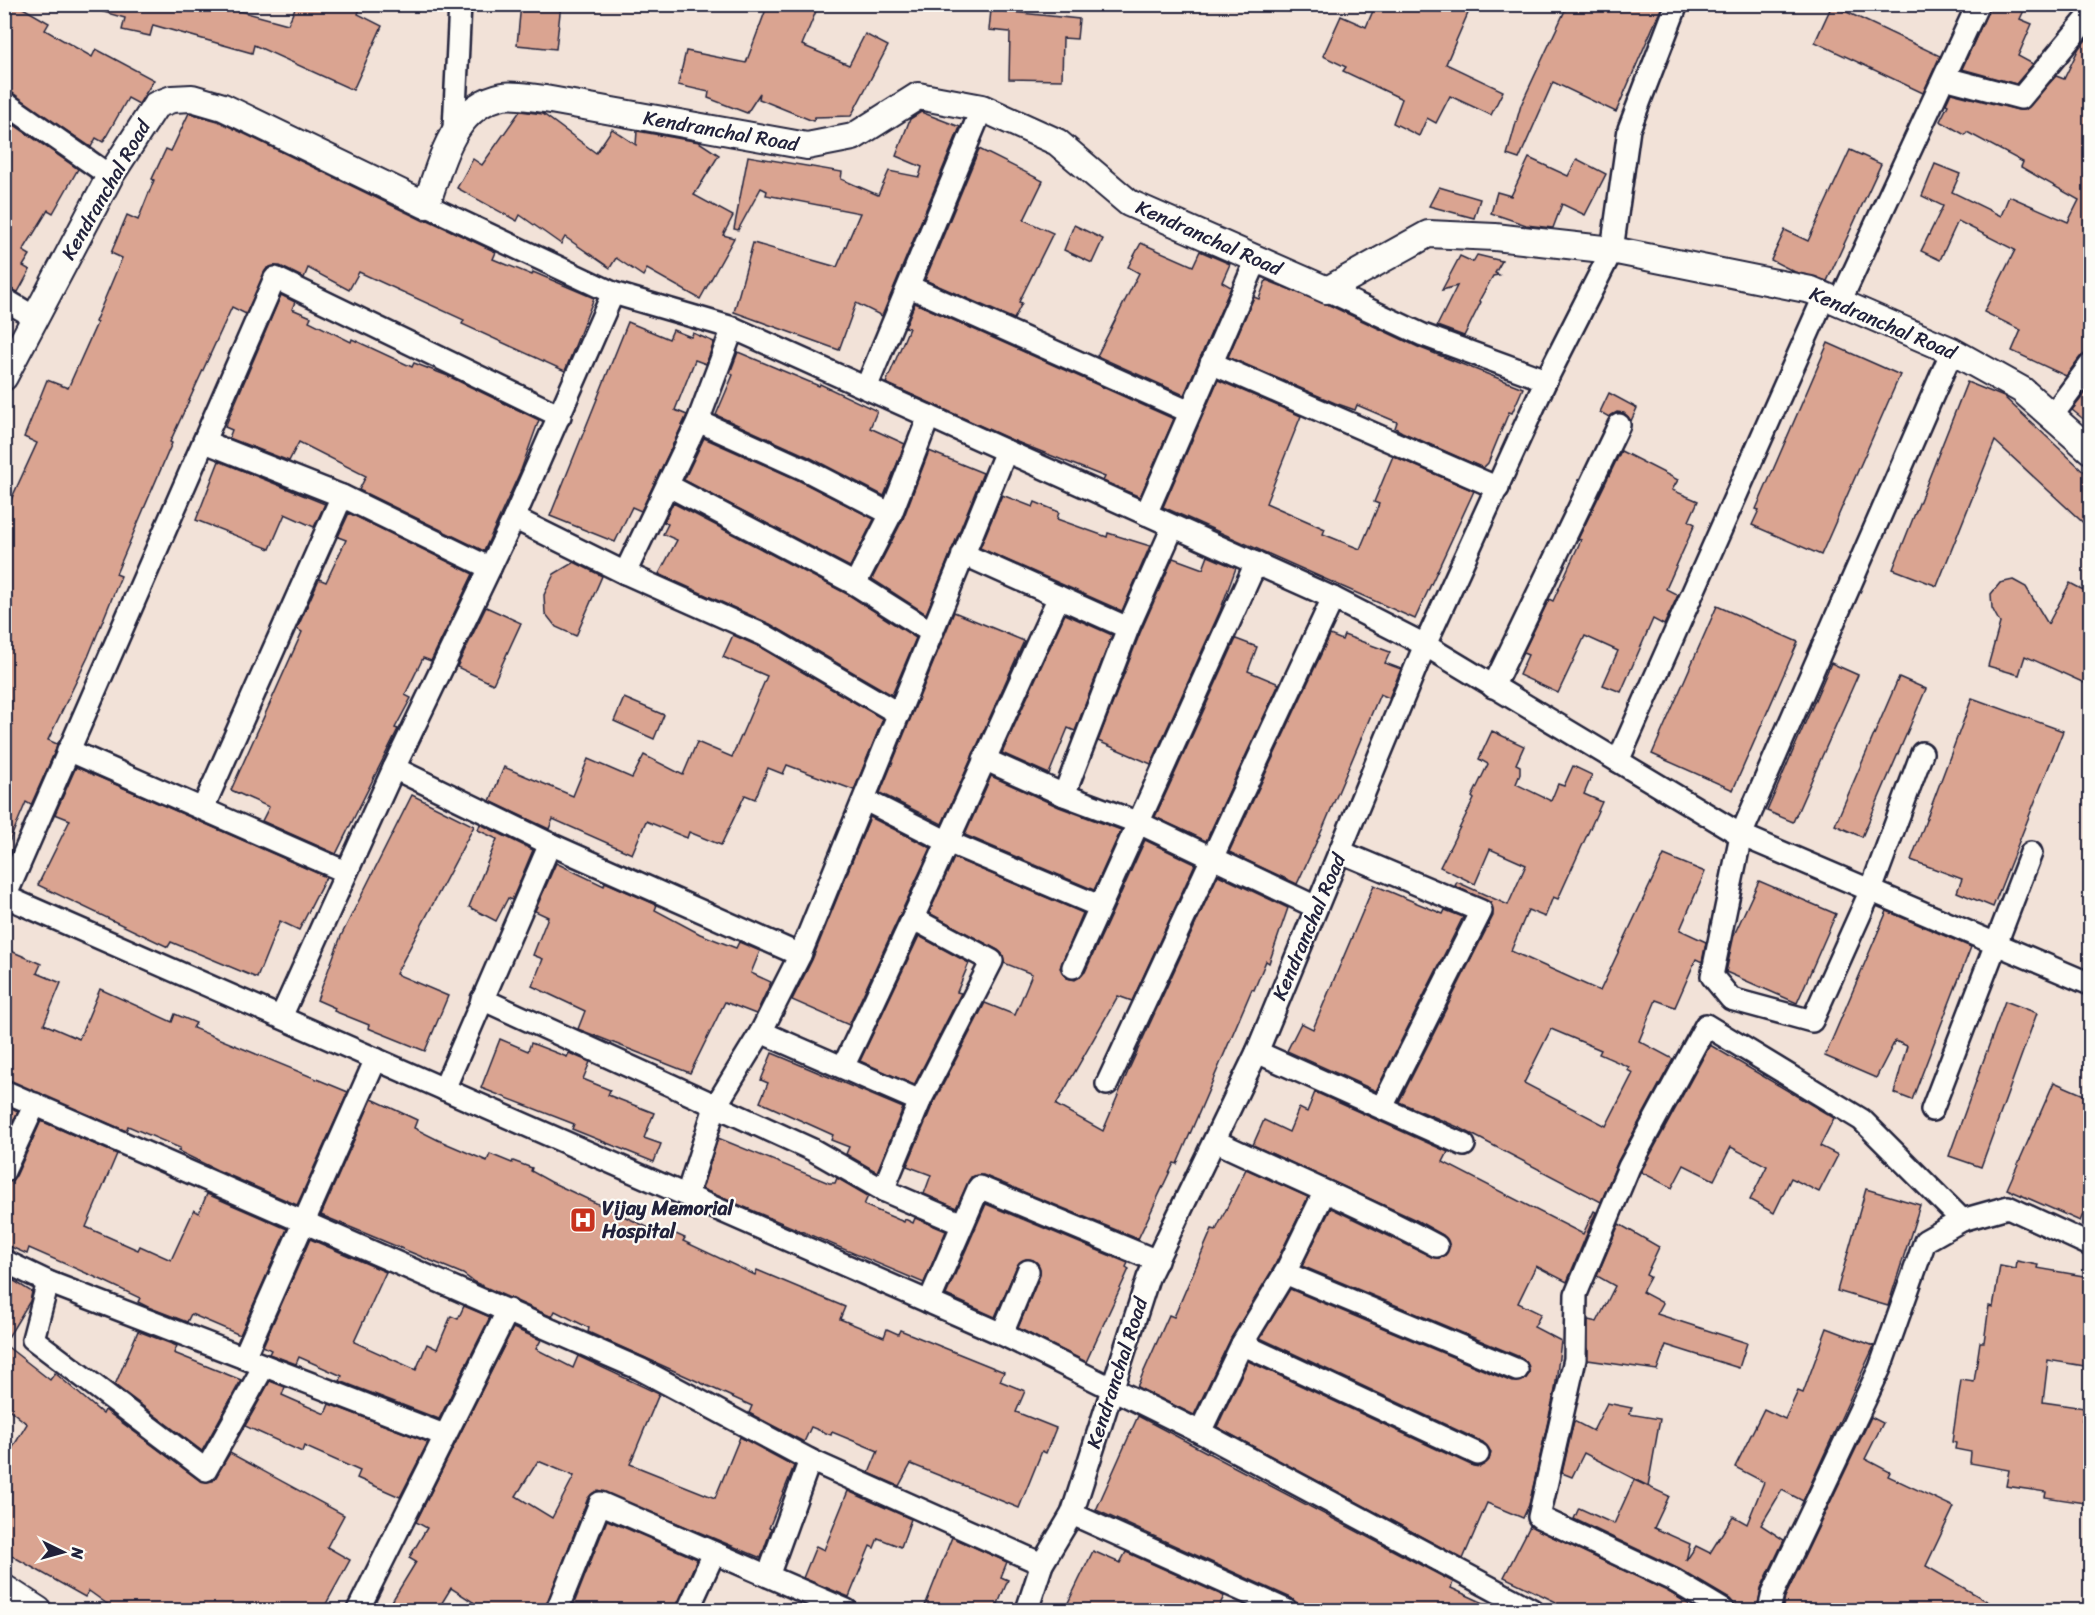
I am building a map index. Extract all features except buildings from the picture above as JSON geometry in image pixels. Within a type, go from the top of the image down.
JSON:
[{"type":"street","points":[[454,129],[459,4]]},
{"type":"street","points":[[1612,250],[1629,129],[1677,4]]},
{"type":"street","points":[[1618,760],[1832,300],[1945,78],[1978,4]]},
{"type":"street","points":[[1945,78],[2021,98],[2091,15]]},
{"type":"street","name":"Kendranchal Road","points":[[4,377],[110,176],[156,105],[172,99],[192,98],[223,106],[426,205],[454,129],[482,104],[504,96],[545,99],[807,146],[853,137],[918,96],[982,108],[1057,142],[1129,202],[1256,261],[1327,290],[1428,234],[1495,237],[1612,250],[1811,291],[1952,351],[2022,390],[2091,450]]},
{"type":"street","points":[[4,102],[110,176]]},
{"type":"street","points":[[866,388],[910,287],[982,108]]},
{"type":"street","points":[[426,205],[613,293],[733,328],[1333,598],[1425,645],[1741,835],[2091,984]]},
{"type":"street","name":"Kendranchal Road","points":[[1027,1610],[1042,1564],[1072,1514],[1136,1313],[1157,1261],[1257,1052],[1425,645],[1546,380],[1612,250]]},
{"type":"street","points":[[1146,514],[1256,261]]},
{"type":"street","points":[[560,416],[275,278],[5,897],[1002,1334],[1200,1432],[1532,1611]]},
{"type":"street","points":[[910,287],[1190,412]]},
{"type":"street","points":[[1327,290],[1423,334],[1546,380]]},
{"type":"street","points":[[281,1017],[394,768],[514,518],[613,293]]},
{"type":"street","points":[[4,299],[34,317]]},
{"type":"street","points":[[625,573],[669,486],[698,421],[733,328]]},
{"type":"street","points":[[1922,753],[1871,890],[1812,1021],[1731,999],[1712,976],[1741,835],[1952,351]]},
{"type":"street","points":[[1211,363],[1498,488]]},
{"type":"street","points":[[2052,416],[2091,365]]},
{"type":"street","points":[[855,584],[891,514],[929,416]]},
{"type":"street","points":[[698,421],[804,469],[891,514]]},
{"type":"street","points":[[1493,687],[1619,425]]},
{"type":"street","points":[[205,442],[342,496],[490,568]]},
{"type":"street","points":[[687,1195],[715,1107],[761,1032],[800,955],[866,800],[1006,451]]},
{"type":"street","points":[[669,486],[855,584],[932,632]]},
{"type":"street","points":[[203,808],[342,496]]},
{"type":"street","points":[[514,518],[625,573],[764,635],[899,714]]},
{"type":"street","points":[[1064,795],[1128,628],[1173,527]]},
{"type":"street","points":[[963,554],[1128,628]]},
{"type":"street","points":[[1073,967],[1256,563]]},
{"type":"street","points":[[843,1067],[914,919],[984,759],[1059,597]]},
{"type":"street","points":[[1107,1084],[1214,859],[1333,598]]},
{"type":"street","points":[[68,750],[346,872]]},
{"type":"street","points":[[984,759],[1064,795],[1139,823],[1316,907]]},
{"type":"street","points":[[394,768],[550,844],[800,955]]},
{"type":"street","points":[[866,800],[948,842],[1099,906]]},
{"type":"street","points":[[444,1089],[550,844]]},
{"type":"street","points":[[1341,852],[1481,911],[1382,1107]]},
{"type":"street","points":[[1932,1110],[2031,853]]},
{"type":"street","points":[[883,1190],[920,1101],[992,961],[914,919]]},
{"type":"street","points":[[482,999],[813,1150],[883,1190],[962,1224]]},
{"type":"street","points":[[1723,1611],[1673,1580],[1539,1517],[1575,1359],[1576,1293],[1629,1167],[1706,1025],[1862,1120],[1962,1220]]},
{"type":"street","points":[[761,1032],[920,1101]]},
{"type":"street","points":[[1257,1052],[1464,1145]]},
{"type":"street","points":[[244,1357],[376,1059]]},
{"type":"street","points":[[4,1091],[640,1369],[810,1460],[1042,1564]]},
{"type":"street","points":[[4,1171],[35,1104]]},
{"type":"street","points":[[1215,1141],[1324,1193],[1379,1215],[1437,1246]]},
{"type":"street","points":[[929,1302],[979,1187],[1157,1261]]},
{"type":"street","points":[[1200,1432],[1242,1344],[1285,1273],[1324,1193]]},
{"type":"street","points":[[1769,1611],[1773,1593],[1880,1368],[1925,1241],[1962,1220],[2008,1207],[2091,1245]]},
{"type":"street","points":[[4,1261],[48,1282],[444,1435]]},
{"type":"street","points":[[1002,1334],[1028,1271]]},
{"type":"street","points":[[1285,1273],[1517,1370]]},
{"type":"street","points":[[48,1282],[33,1339],[206,1470],[264,1366]]},
{"type":"street","points":[[358,1611],[508,1310]]},
{"type":"street","points":[[1242,1344],[1478,1454]]},
{"type":"street","points":[[768,1576],[810,1460]]},
{"type":"street","points":[[557,1611],[600,1503],[846,1611]]},
{"type":"street","points":[[1072,1514],[1286,1611]]},
{"type":"street","points":[[688,1611],[714,1553]]},
{"type":"street","points":[[4,1587],[38,1611]]},
{"type":"place","name":"Vijay Memorial Hospital","points":[[583,1220]]}]
